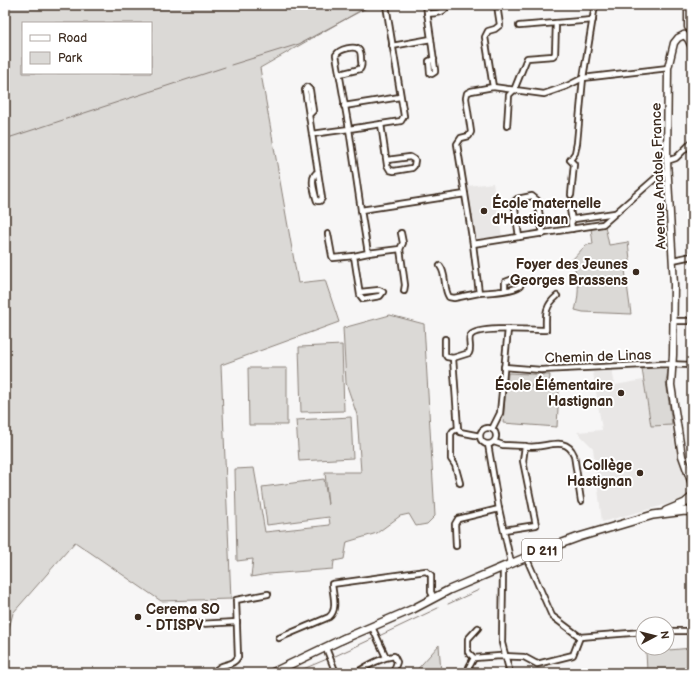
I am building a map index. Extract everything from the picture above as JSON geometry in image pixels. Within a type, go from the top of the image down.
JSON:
[{"type":"main road","points":[[691,497],[690,506],[692,511]]},
{"type":"main road","name":"D 211","points":[[272,673],[326,648],[382,619],[511,563],[579,537],[662,513],[685,503],[691,497]]},
{"type":"main road","name":"D 211","points":[[662,513],[692,511]]},
{"type":"main road","name":"D 211","points":[[341,640],[413,609],[430,599]]},
{"type":"street","points":[[312,134],[401,121],[403,119],[404,116],[386,5]]},
{"type":"street","points":[[426,5],[434,59]]},
{"type":"street","points":[[427,14],[443,12],[447,5]]},
{"type":"street","points":[[493,87],[485,37],[488,31],[495,29],[500,25],[497,5]]},
{"type":"street","points":[[571,195],[574,164],[570,160],[575,153],[577,143],[583,78],[595,5]]},
{"type":"street","points":[[688,5],[690,27]]},
{"type":"street","points":[[519,26],[593,20]]},
{"type":"street","points":[[507,126],[510,95],[514,90],[527,58],[552,56],[555,54],[556,23]]},
{"type":"street","name":"Avenue Anatole France","points":[[690,27],[684,30],[688,37],[678,38],[674,43],[668,68],[667,160],[673,260],[674,321],[671,386],[682,456],[692,484]]},
{"type":"street","points":[[688,37],[692,47]]},
{"type":"street","points":[[392,46],[431,39]]},
{"type":"street","points":[[340,74],[360,69],[362,64],[360,52],[357,48],[338,51],[336,56],[368,253]]},
{"type":"street","points":[[479,294],[473,244],[457,144],[459,140],[469,136],[471,132],[466,95],[471,91],[493,87],[544,94],[567,86],[583,78],[668,68]]},
{"type":"street","points":[[309,115],[313,111],[310,90],[307,87],[304,90],[309,115],[318,172],[322,198],[320,201],[317,201],[316,198],[313,178],[313,175],[318,172]]},
{"type":"street","points":[[344,106],[400,97]]},
{"type":"street","points":[[381,124],[387,165],[392,171],[412,168],[415,160],[410,156],[387,160]]},
{"type":"street","points":[[667,160],[676,158],[692,142]]},
{"type":"street","points":[[473,244],[603,224],[658,176],[668,171]]},
{"type":"street","points":[[361,210],[465,194]]},
{"type":"street","points":[[519,238],[514,202],[517,199],[532,196],[537,200],[543,234]]},
{"type":"street","points":[[569,203],[572,229]]},
{"type":"street","points":[[572,221],[615,213]]},
{"type":"street","points":[[401,233],[403,243],[400,249],[405,285],[404,291]]},
{"type":"street","points":[[328,234],[333,258],[400,249]]},
{"type":"street","points":[[354,256],[360,292]]},
{"type":"street","points":[[673,260],[692,256]]},
{"type":"street","points":[[440,266],[443,270],[446,293],[449,297],[454,298],[504,290]]},
{"type":"street","points":[[445,339],[445,354],[447,357],[453,358],[469,353],[471,349],[471,334],[476,332],[508,329],[546,330],[546,314],[550,303],[557,296]]},
{"type":"street","points":[[674,321],[692,321]]},
{"type":"street","points":[[492,429],[500,413],[508,329]]},
{"type":"street","points":[[453,358],[458,429],[460,432],[480,436]]},
{"type":"street","name":"Avenue Anatole France","points":[[673,364],[675,370],[677,409],[685,455],[692,476]]},
{"type":"street","name":"Chemin de Linas","points":[[504,367],[542,370],[673,364],[692,365]]},
{"type":"street","points":[[458,429],[453,431],[450,437],[451,459],[455,465],[460,483]]},
{"type":"street","points":[[480,436],[484,429],[492,429]]},
{"type":"street","points":[[492,429],[496,436],[494,442]]},
{"type":"street","points":[[480,436],[483,443],[488,444],[494,442],[503,445],[525,446],[532,448],[562,444],[572,449],[581,501]]},
{"type":"street","points":[[488,444],[499,509],[511,563]]},
{"type":"street","points":[[504,530],[536,525],[523,460],[525,446]]},
{"type":"street","points":[[456,546],[455,524],[458,518],[499,509]]},
{"type":"street","points":[[526,557],[552,616],[580,637],[635,633]]},
{"type":"street","points":[[502,567],[502,643],[510,673]]},
{"type":"street","points":[[279,638],[333,615],[335,610],[332,584],[426,571],[431,575],[430,599]]},
{"type":"street","points":[[214,673],[221,665],[231,664],[236,661],[238,657],[236,600],[268,594]]},
{"type":"street","points":[[180,625],[237,622]]},
{"type":"street","points":[[372,627],[386,657]]},
{"type":"street","points":[[478,628],[468,639],[468,652],[474,658],[500,656],[524,657],[537,664],[573,655],[580,637]]},
{"type":"street","points":[[675,631],[692,631]]},
{"type":"street","points":[[326,648],[336,673]]},
{"type":"street","points":[[356,673],[370,664],[386,657],[394,656],[397,660],[397,665],[393,673]]},
{"type":"street","points":[[470,673],[469,667],[474,658]]},
{"type":"shaded area","name":"École maternelle d'Hastignan","points":[[493,183],[502,237],[498,238],[498,236],[483,238],[483,240],[479,241],[474,237],[467,186]]},
{"type":"shaded area","name":"Collège Hastignan","points":[[612,370],[615,385],[643,380],[651,426],[672,425],[676,451],[679,454],[689,489],[686,497],[668,504],[602,522],[593,448],[577,432],[602,430],[593,372]]},
{"type":"green space","points":[[5,5],[370,5],[260,68],[298,283],[325,280],[339,322],[221,365],[231,599],[161,601],[75,542],[13,613],[5,644]]},
{"type":"green space","points":[[605,226],[609,245],[628,242],[631,268],[625,270],[631,314],[583,312],[575,310],[578,285],[574,266],[570,262],[586,245],[593,244],[591,228]]},
{"type":"green space","points":[[390,315],[424,324],[435,516],[427,524],[416,526],[409,514],[400,516],[377,533],[347,542],[344,559],[334,561],[333,569],[268,574],[251,577],[253,559],[237,561],[235,469],[254,468],[265,532],[330,525],[329,517],[267,525],[262,487],[324,479],[328,505],[325,472],[361,472],[357,415],[346,383],[343,328]]},
{"type":"green space","points":[[342,345],[344,411],[301,412],[299,347]]},
{"type":"green space","points":[[665,367],[668,371],[666,381],[672,425],[651,426],[642,369]]},
{"type":"green space","points":[[248,368],[287,368],[287,425],[249,425]]},
{"type":"green space","points":[[508,373],[550,375],[549,386],[507,384]]},
{"type":"green space","points":[[506,385],[559,389],[557,427],[503,423]]},
{"type":"green space","points":[[351,417],[353,458],[299,461],[296,420]]},
{"type":"green space","points":[[439,645],[441,673],[414,673]]},
{"type":"green space","points":[[692,648],[692,668],[647,671],[646,656],[675,656],[675,649]]},
{"type":"green space","points":[[62,668],[82,669],[82,673],[62,673]]},
{"type":"waterway","points":[[231,65],[299,44],[372,5]]},
{"type":"waterway","points":[[5,139],[225,67]]},
{"type":"waterway","points":[[448,604],[479,590]]},
{"type":"waterway","points":[[379,636],[438,608]]},
{"type":"waterway","points":[[333,657],[374,638]]},
{"type":"waterway","points":[[294,673],[327,659]]},
{"type":"place","name":"École maternelle d'Hastignan","points":[[484,211]]},
{"type":"place","name":"Foyer des Jeunes Georges Brassens","points":[[636,272]]},
{"type":"place","name":"École Élémentaire Hastignan","points":[[621,393]]},
{"type":"place","name":"Collège Hastignan","points":[[640,473]]},
{"type":"place","name":"Cerema SO - DTISPV","points":[[138,617]]}]
